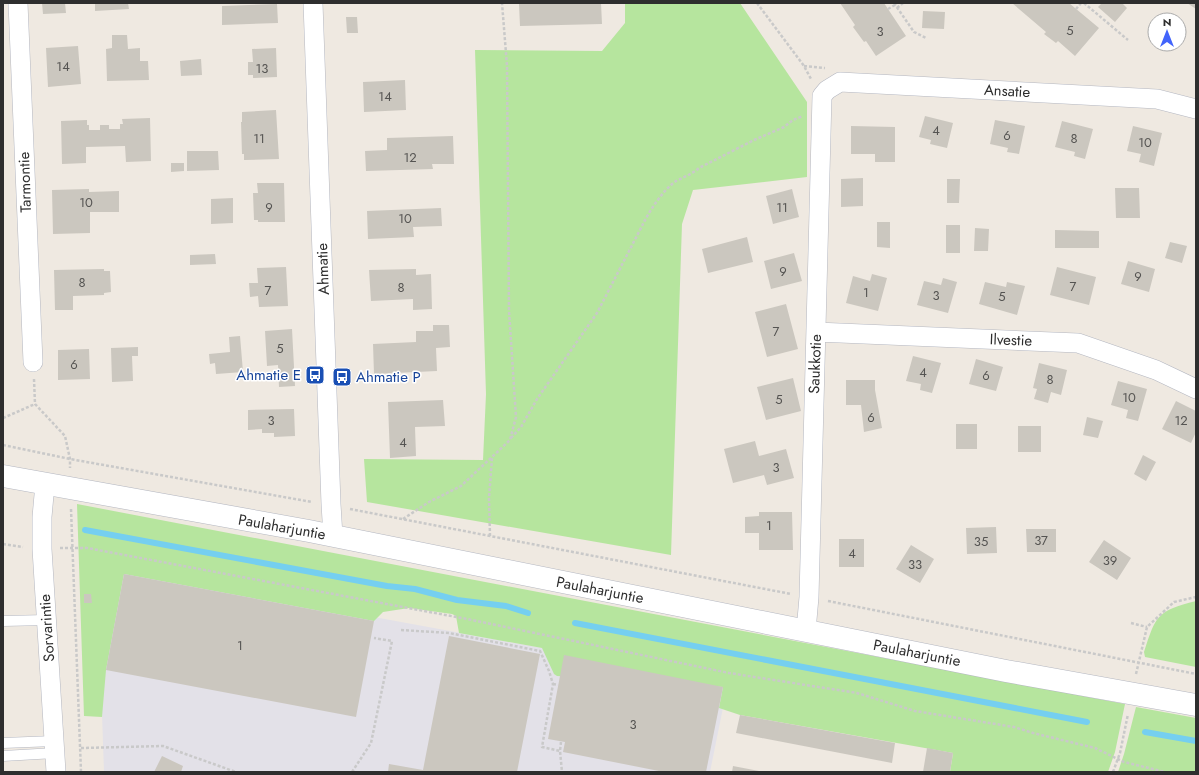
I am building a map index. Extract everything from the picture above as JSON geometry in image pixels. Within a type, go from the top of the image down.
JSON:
[{"type":"street","name":"Tarmontie","points":[[18,3],[33,362]]},
{"type":"street","name":"Ahmatie","points":[[313,3],[333,536]]},
{"type":"street","name":"Ansatie","points":[[822,104],[827,90],[840,82],[1157,99],[1196,109]]},
{"type":"street","name":"Saukkotie","points":[[806,631],[822,104]]},
{"type":"street","name":"Ilvestie","points":[[816,332],[1078,343],[1156,370],[1196,389]]},
{"type":"street","name":"Paulaharjuntie","points":[[3,476],[333,536],[1006,671],[1196,705]]},
{"type":"street","name":"Sorvarintie","points":[[45,484],[42,517],[42,549],[56,772]]},
{"type":"lane","points":[[3,621],[47,620]]},
{"type":"lane","points":[[3,743],[55,747]]},
{"type":"lane","points":[[3,756],[55,747]]},
{"type":"path","points":[[502,3],[507,66],[509,311],[516,417],[510,439]]},
{"type":"path","points":[[403,519],[429,502],[461,486],[521,427],[537,399],[597,313],[644,224],[649,211],[663,193],[677,181],[692,174],[698,168],[737,148],[784,127],[793,120],[811,112],[822,104],[804,66],[757,3]]},
{"type":"path","points":[[898,8],[903,3]]},
{"type":"path","points":[[1076,9],[1082,3],[1128,40]]},
{"type":"path","points":[[888,9],[894,4],[914,32],[926,38]]},
{"type":"path","points":[[33,362],[35,404],[65,436],[70,459],[81,772]]},
{"type":"path","points":[[3,418],[35,404]]},
{"type":"path","points":[[3,445],[70,459],[331,504],[1196,674]]},
{"type":"path","points":[[490,536],[489,498],[492,457]]},
{"type":"path","points":[[73,548],[87,548],[467,619],[729,673],[857,693],[915,711],[1014,727],[1095,748],[1118,759],[1165,772]]},
{"type":"path","points":[[1113,772],[1118,759],[1146,627],[1174,602],[1196,596]]},
{"type":"path","points":[[1131,623],[1146,627]]},
{"type":"path","points":[[401,630],[449,633],[540,651],[553,684],[542,747],[560,751]]},
{"type":"path","points":[[352,772],[371,743],[392,641],[374,638]]},
{"type":"path","points":[[553,684],[558,685]]},
{"type":"path","points":[[561,742],[560,751],[562,772]]},
{"type":"path","points":[[81,748],[163,746],[236,772]]},
{"type":"shaded area","points":[[97,566],[542,648],[727,688],[710,772],[104,772]]},
{"type":"green space","points":[[625,3],[740,3],[807,102],[807,177],[693,190],[682,224],[671,555],[367,502],[364,459],[483,460],[486,394],[475,50],[602,51],[625,23]]},
{"type":"green space","points":[[77,504],[1125,704],[1115,752],[1108,772],[950,772],[953,753],[740,715],[719,708],[723,687],[557,676],[554,674],[542,648],[459,633],[456,616],[452,614],[409,608],[383,612],[374,621],[124,574],[106,670],[102,717],[84,716]]},
{"type":"green space","points":[[1196,601],[1196,667],[1145,657],[1144,652],[1148,640],[1155,622],[1160,616],[1173,608]]},
{"type":"green space","points":[[1136,707],[1196,718],[1196,772],[1118,772]]},
{"type":"building","points":[[42,3],[65,3],[66,13],[43,14]]},
{"type":"building","points":[[95,3],[128,3],[129,9],[95,11]]},
{"type":"building","points":[[601,3],[602,24],[520,26],[519,4]]},
{"type":"building","points":[[840,3],[884,3],[906,36],[876,56],[866,41],[864,42],[853,27],[855,25]]},
{"type":"building","points":[[1012,3],[1069,3],[1099,28],[1075,56],[1058,41],[1056,43],[1044,34],[1046,32]]},
{"type":"building","points":[[1102,3],[1122,3],[1127,8],[1115,22],[1098,7]]},
{"type":"building","points":[[1187,3],[1196,3],[1196,9]]},
{"type":"building","points":[[277,4],[278,23],[222,25],[222,6]]},
{"type":"building","points":[[923,11],[945,12],[944,29],[922,28]]},
{"type":"building","points":[[346,17],[357,17],[358,33],[347,33]]},
{"type":"building","points":[[112,35],[127,35],[128,49],[140,48],[140,61],[148,61],[149,80],[107,81],[106,49],[112,48]]},
{"type":"building","points":[[78,46],[81,84],[48,87],[46,48]]},
{"type":"building","points":[[276,48],[277,77],[253,78],[253,75],[248,75],[248,62],[253,62],[252,49]]},
{"type":"building","points":[[201,59],[202,75],[181,76],[180,61]]},
{"type":"building","points":[[405,80],[406,110],[364,112],[363,82]]},
{"type":"building","points":[[276,110],[279,159],[244,160],[244,154],[242,154],[242,112]]},
{"type":"building","points":[[925,116],[953,123],[947,148],[930,144],[931,140],[919,137]]},
{"type":"building","points":[[150,118],[151,161],[126,162],[125,146],[86,147],[86,163],[62,164],[61,121],[87,120],[89,130],[100,130],[100,125],[109,125],[109,129],[120,129],[120,124],[123,124],[122,119]]},
{"type":"building","points":[[995,120],[1025,126],[1019,154],[1007,152],[1008,148],[990,144]]},
{"type":"building","points":[[1062,121],[1093,129],[1085,159],[1074,156],[1075,152],[1055,147]]},
{"type":"building","points":[[851,126],[895,127],[895,162],[875,162],[875,154],[851,154]]},
{"type":"building","points":[[1133,126],[1162,133],[1154,166],[1139,162],[1141,154],[1127,151]]},
{"type":"building","points":[[453,136],[454,164],[432,164],[433,169],[366,171],[365,151],[387,150],[387,138]]},
{"type":"building","points":[[187,151],[218,151],[219,170],[187,171]]},
{"type":"building","points":[[171,163],[184,163],[184,171],[171,172]]},
{"type":"building","points":[[863,178],[863,206],[841,207],[841,179]]},
{"type":"building","points":[[947,179],[960,179],[959,203],[947,203]]},
{"type":"building","points":[[257,183],[284,183],[285,222],[258,222],[258,220],[254,220],[253,193],[258,193]]},
{"type":"building","points":[[1115,188],[1139,188],[1140,218],[1116,218]]},
{"type":"building","points":[[89,189],[89,192],[119,191],[119,212],[90,212],[90,233],[53,234],[52,190]]},
{"type":"building","points":[[792,189],[799,217],[773,224],[766,196]]},
{"type":"building","points":[[233,198],[233,223],[211,224],[211,199]]},
{"type":"building","points":[[441,208],[442,226],[413,227],[414,237],[368,239],[367,211]]},
{"type":"building","points":[[877,222],[890,222],[890,248],[877,247]]},
{"type":"building","points":[[946,225],[960,225],[960,253],[946,253]]},
{"type":"building","points":[[975,228],[989,229],[988,251],[974,251]]},
{"type":"building","points":[[1055,230],[1099,231],[1099,248],[1055,248]]},
{"type":"building","points":[[747,237],[753,262],[708,273],[702,249]]},
{"type":"building","points":[[1170,242],[1187,246],[1182,263],[1165,258]]},
{"type":"building","points":[[794,253],[802,281],[771,289],[764,261]]},
{"type":"building","points":[[215,254],[216,264],[190,265],[190,255]]},
{"type":"building","points":[[1128,261],[1155,269],[1149,292],[1121,284]]},
{"type":"building","points":[[286,267],[288,306],[259,307],[258,296],[250,297],[249,283],[258,283],[257,268]]},
{"type":"building","points":[[1057,267],[1096,277],[1089,305],[1050,295]]},
{"type":"building","points":[[104,269],[104,271],[110,271],[111,292],[104,293],[104,295],[73,296],[73,310],[55,310],[54,270]]},
{"type":"building","points":[[416,269],[416,275],[431,274],[432,309],[413,310],[413,299],[371,301],[369,270]]},
{"type":"building","points":[[872,274],[887,278],[878,311],[846,303],[853,276],[870,281]]},
{"type":"building","points":[[943,278],[957,282],[948,313],[917,305],[924,281],[941,285]]},
{"type":"building","points":[[985,282],[1006,287],[1007,282],[1025,286],[1017,315],[979,304]]},
{"type":"building","points":[[786,304],[798,349],[767,357],[755,312]]},
{"type":"building","points":[[433,325],[449,325],[450,347],[436,348],[437,371],[374,374],[373,344],[416,342],[416,331],[433,331]]},
{"type":"building","points":[[292,329],[295,386],[279,387],[278,365],[267,366],[265,331]]},
{"type":"building","points":[[240,336],[243,372],[216,374],[215,363],[210,364],[209,354],[230,352],[229,337]]},
{"type":"building","points":[[138,347],[138,356],[132,356],[133,381],[112,382],[111,348]]},
{"type":"building","points":[[89,349],[90,379],[58,380],[58,350]]},
{"type":"building","points":[[913,356],[941,363],[932,393],[920,390],[921,384],[906,381]]},
{"type":"building","points":[[976,359],[1003,367],[996,391],[969,384]]},
{"type":"building","points":[[1039,363],[1067,370],[1061,395],[1051,392],[1048,403],[1034,399],[1037,389],[1033,388]]},
{"type":"building","points":[[793,378],[801,411],[766,420],[757,387]]},
{"type":"building","points":[[846,380],[875,380],[875,390],[882,428],[864,432],[861,405],[846,405]]},
{"type":"building","points":[[1118,381],[1147,389],[1138,421],[1126,418],[1128,410],[1111,405]]},
{"type":"building","points":[[443,400],[445,426],[415,427],[416,456],[390,458],[388,402]]},
{"type":"building","points":[[1176,401],[1196,411],[1196,432],[1191,443],[1162,429]]},
{"type":"building","points":[[294,409],[295,436],[274,437],[274,433],[262,433],[262,429],[248,430],[248,410]]},
{"type":"building","points":[[1087,417],[1103,421],[1098,438],[1083,435]]},
{"type":"building","points":[[956,424],[977,424],[977,449],[956,449]]},
{"type":"building","points":[[1018,426],[1041,426],[1041,452],[1018,452]]},
{"type":"building","points":[[755,441],[759,456],[786,449],[794,478],[767,485],[764,475],[733,483],[724,449]]},
{"type":"building","points":[[1143,455],[1156,462],[1146,481],[1134,474]]},
{"type":"building","points":[[759,512],[792,512],[793,550],[759,550],[759,533],[745,533],[745,517],[759,516]]},
{"type":"building","points":[[996,527],[997,553],[967,554],[966,528]]},
{"type":"building","points":[[1026,529],[1056,529],[1056,552],[1027,552]]},
{"type":"building","points":[[839,539],[864,539],[864,567],[839,567]]},
{"type":"building","points":[[1104,540],[1131,558],[1117,580],[1089,562]]},
{"type":"building","points":[[911,545],[934,559],[920,583],[896,569]]},
{"type":"building","points":[[124,574],[374,621],[356,717],[106,670]]},
{"type":"building","points":[[84,594],[91,594],[92,603],[84,603]]},
{"type":"building","points":[[449,636],[540,654],[517,772],[388,772],[389,764],[423,770]]},
{"type":"building","points":[[564,655],[723,687],[706,772],[664,772],[563,752],[565,742],[548,739]]},
{"type":"building","points":[[740,715],[895,743],[892,763],[736,733]]},
{"type":"building","points":[[927,748],[953,753],[950,772],[923,772]]},
{"type":"building","points":[[162,756],[183,766],[181,772],[154,772]]},
{"type":"building","points":[[733,766],[759,771],[759,772],[732,772]]},
{"type":"waterway","points":[[85,530],[387,586],[415,589],[457,600],[506,606],[528,613]]},
{"type":"waterway","points":[[575,623],[1087,722]]},
{"type":"waterway","points":[[1145,732],[1196,741]]},
{"type":"place","name":"Ahmatie E","points":[[315,375]]},
{"type":"place","name":"Ahmatie P","points":[[342,377]]}]
